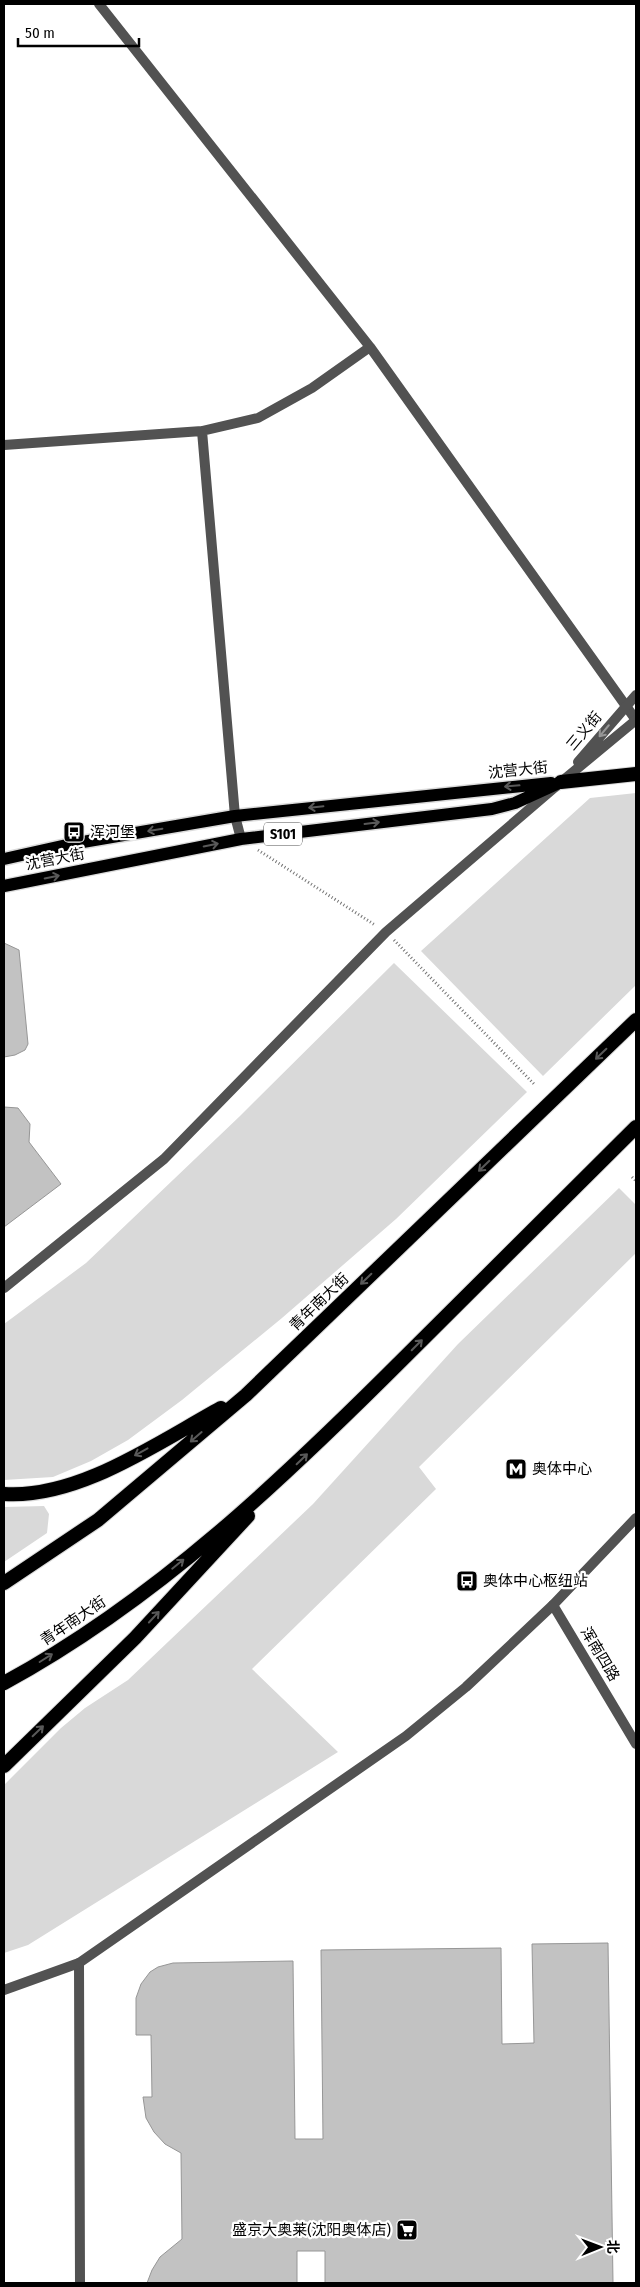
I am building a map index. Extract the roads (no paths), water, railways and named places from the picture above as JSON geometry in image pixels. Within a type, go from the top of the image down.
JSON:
[{"type":"highway","points":[[561,782],[636,774]]},
{"type":"highway","name":"青年南大街","points":[[4,1583],[98,1520],[246,1395],[636,1020]]},
{"type":"highway","name":"青年南大街","points":[[4,1683],[95,1628],[178,1565],[286,1474],[636,1127]]},
{"type":"highway","points":[[4,1494],[35,1493],[70,1486],[99,1475],[246,1395]]},
{"type":"highway","points":[[4,1766],[135,1638],[286,1474]]},
{"type":"main road","name":"沈营大街","points":[[4,858],[235,816],[561,782]]},
{"type":"main road","name":"沈营大街","points":[[4,886],[241,839],[492,809],[515,803],[561,782]]},
{"type":"street","points":[[99,4],[370,347],[636,720]]},
{"type":"street","points":[[4,445],[202,431],[258,418],[312,388],[370,347]]},
{"type":"street","points":[[202,431],[235,816],[241,839]]},
{"type":"street","name":"三义街","points":[[561,782],[636,695]]},
{"type":"street","name":"三义街","points":[[561,782],[636,720]]},
{"type":"street","points":[[4,1288],[164,1159],[386,932],[561,782]]},
{"type":"street","points":[[4,1990],[80,1963],[406,1736],[466,1687],[553,1605],[636,1518]]},
{"type":"street","name":"浑南四路","points":[[553,1605],[636,1744]]},
{"type":"street","points":[[80,1963],[80,2283]]},
{"type":"place","name":"浑河堡","points":[[74,832]]},
{"type":"place","name":"奥体中心","points":[[516,1469]]},
{"type":"place","name":"奥体中心枢纽站","points":[[467,1581]]},
{"type":"place","name":"盛京大奥莱(沈阳奥体店)","points":[[407,2230]]}]
